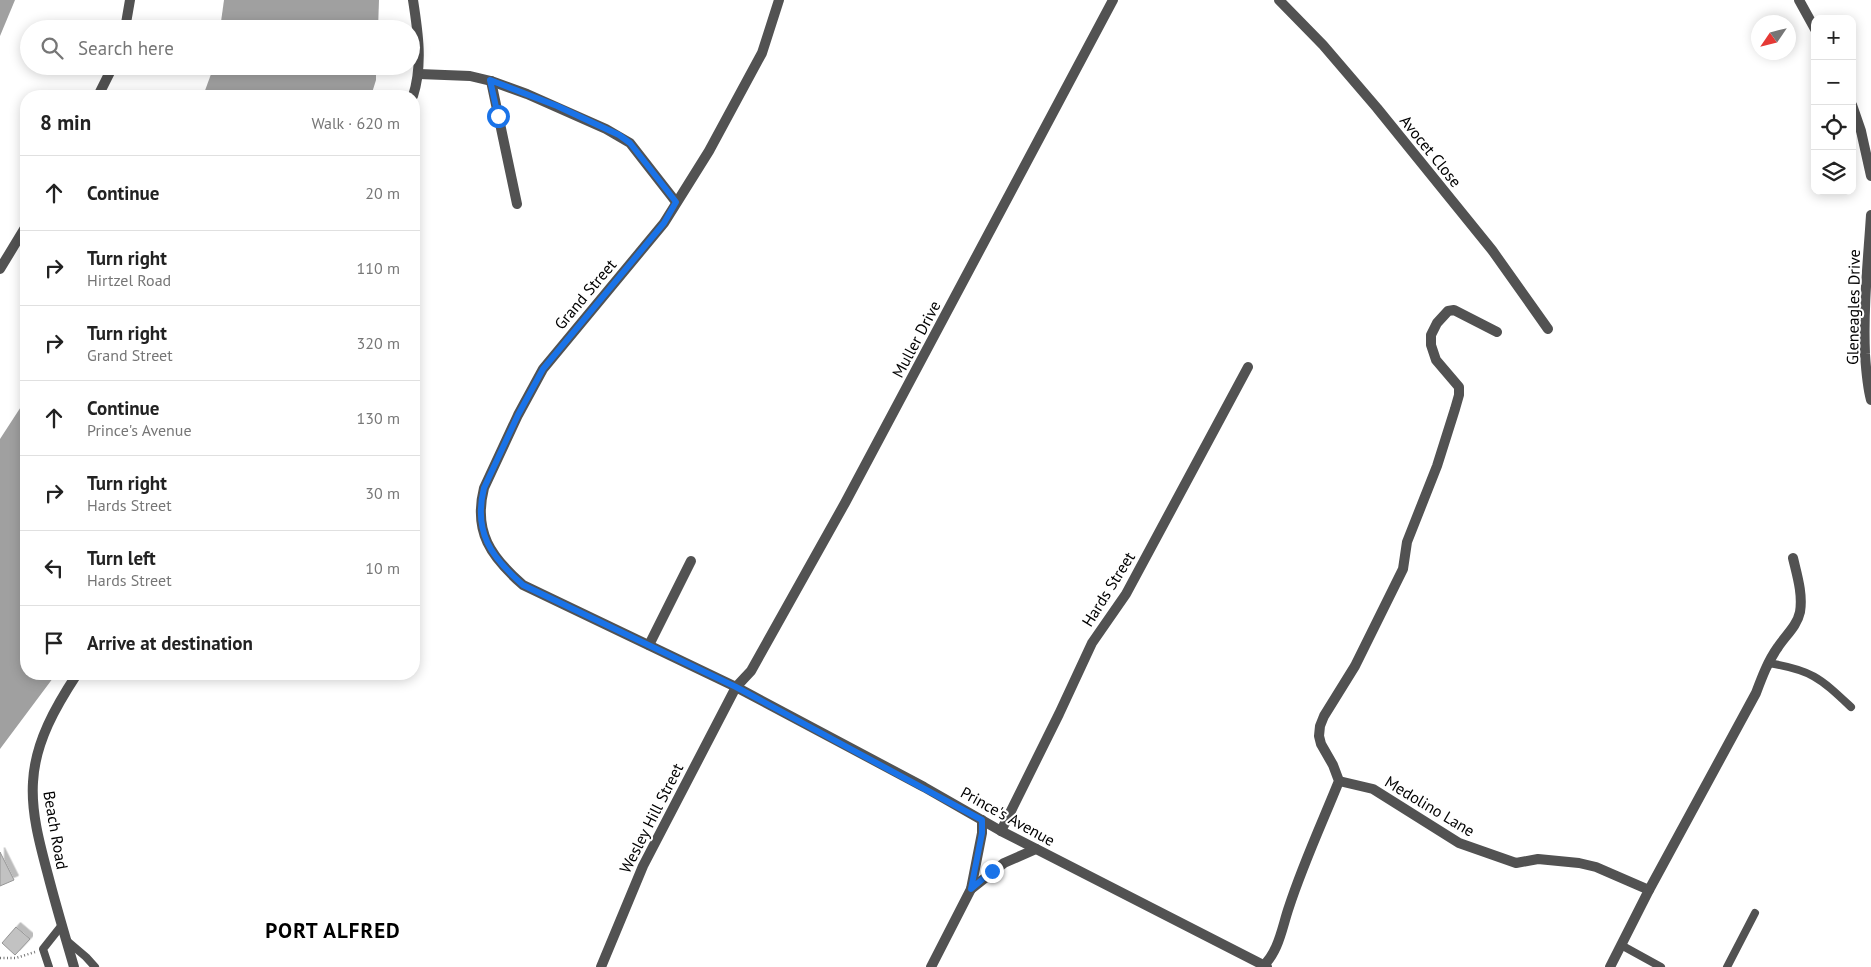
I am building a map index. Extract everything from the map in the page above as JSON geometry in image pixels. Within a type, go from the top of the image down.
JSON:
[{"type":"street","points":[[127,20],[130,0]]},
{"type":"street","points":[[413,0],[415,20]]},
{"type":"street","name":"Grand Street","points":[[736,687],[523,585],[508,573],[489,548],[480,522],[480,503],[484,488],[518,415],[543,369],[664,223],[709,151],[762,53],[779,0]]},
{"type":"street","name":"Muller Drive","points":[[736,687],[752,671],[845,504],[1113,0]]},
{"type":"street","name":"Avocet Close","points":[[1280,0],[1323,45],[1377,108],[1492,250],[1548,329]]},
{"type":"street","points":[[1799,0],[1811,22]]},
{"type":"street","points":[[420,74],[470,76],[490,80],[557,106],[619,135],[630,143],[676,202]]},
{"type":"street","points":[[101,90],[108,75]]},
{"type":"street","points":[[415,90],[419,75]]},
{"type":"street","points":[[490,80],[517,204]]},
{"type":"street","points":[[1856,117],[1871,176]]},
{"type":"street","name":"Gleneagles Drive","points":[[1871,215],[1865,299],[1866,370],[1871,400]]},
{"type":"street","points":[[0,269],[20,236]]},
{"type":"street","points":[[1265,966],[1281,935],[1288,908],[1339,781],[1333,765],[1321,744],[1319,736],[1320,726],[1324,716],[1355,666],[1403,569],[1407,542],[1437,466],[1459,395],[1459,387],[1436,360],[1431,346],[1431,335],[1437,322],[1448,311],[1454,310],[1497,332]]},
{"type":"street","name":"Hards Street","points":[[1001,831],[1092,643],[1126,594],[1248,367]]},
{"type":"street","points":[[1610,967],[1649,890],[1756,692],[1768,663],[1797,623],[1800,610],[1800,588],[1793,558]]},
{"type":"street","points":[[649,645],[691,561]]},
{"type":"street","name":"Beach Road","points":[[73,680],[50,720],[39,750],[33,781],[34,810],[39,843],[74,967]]},
{"type":"street","name":"Prince's Avenue","points":[[736,687],[1001,831],[1265,966]]},
{"type":"street","name":"Wesley Hill Street","points":[[601,967],[643,866],[736,687]]},
{"type":"street","name":"Medolino Lane","points":[[1339,781],[1372,789],[1470,848],[1516,863],[1538,859],[1579,863],[1596,867],[1649,890]]},
{"type":"street","points":[[931,967],[971,889],[982,833],[982,820]]},
{"type":"street","points":[[971,889],[1004,863],[1036,849]]},
{"type":"lane","points":[[1768,663],[1794,667],[1810,673],[1826,684],[1851,708]]},
{"type":"lane","points":[[1727,967],[1755,913]]},
{"type":"lane","points":[[49,967],[43,949],[62,925]]},
{"type":"lane","points":[[66,940],[95,967]]},
{"type":"lane","points":[[1621,945],[1661,967]]},
{"type":"path","points":[[0,958],[16,958],[43,949]]},
{"type":"shaded area","points":[[0,0],[15,0],[0,36]]},
{"type":"shaded area","points":[[224,0],[379,0],[378,20],[221,20]]},
{"type":"shaded area","points":[[211,75],[376,75],[373,90],[205,90]]},
{"type":"shaded area","points":[[20,408],[20,680],[52,680],[0,749],[0,439]]},
{"type":"building","points":[[0,852],[14,880],[0,886]]},
{"type":"building","points":[[16,927],[30,939],[15,955],[2,943]]},
{"type":"district","name":"PORT ALFRED","points":[[333,930]]},
{"type":"route","points":[[498,116],[490,80],[557,106],[619,135],[640,154],[676,202],[664,223],[564,342],[543,369],[530,391],[484,488],[480,503],[480,522],[489,548],[508,573],[523,585],[736,687],[982,820],[982,833],[971,889],[992,871]]}]
